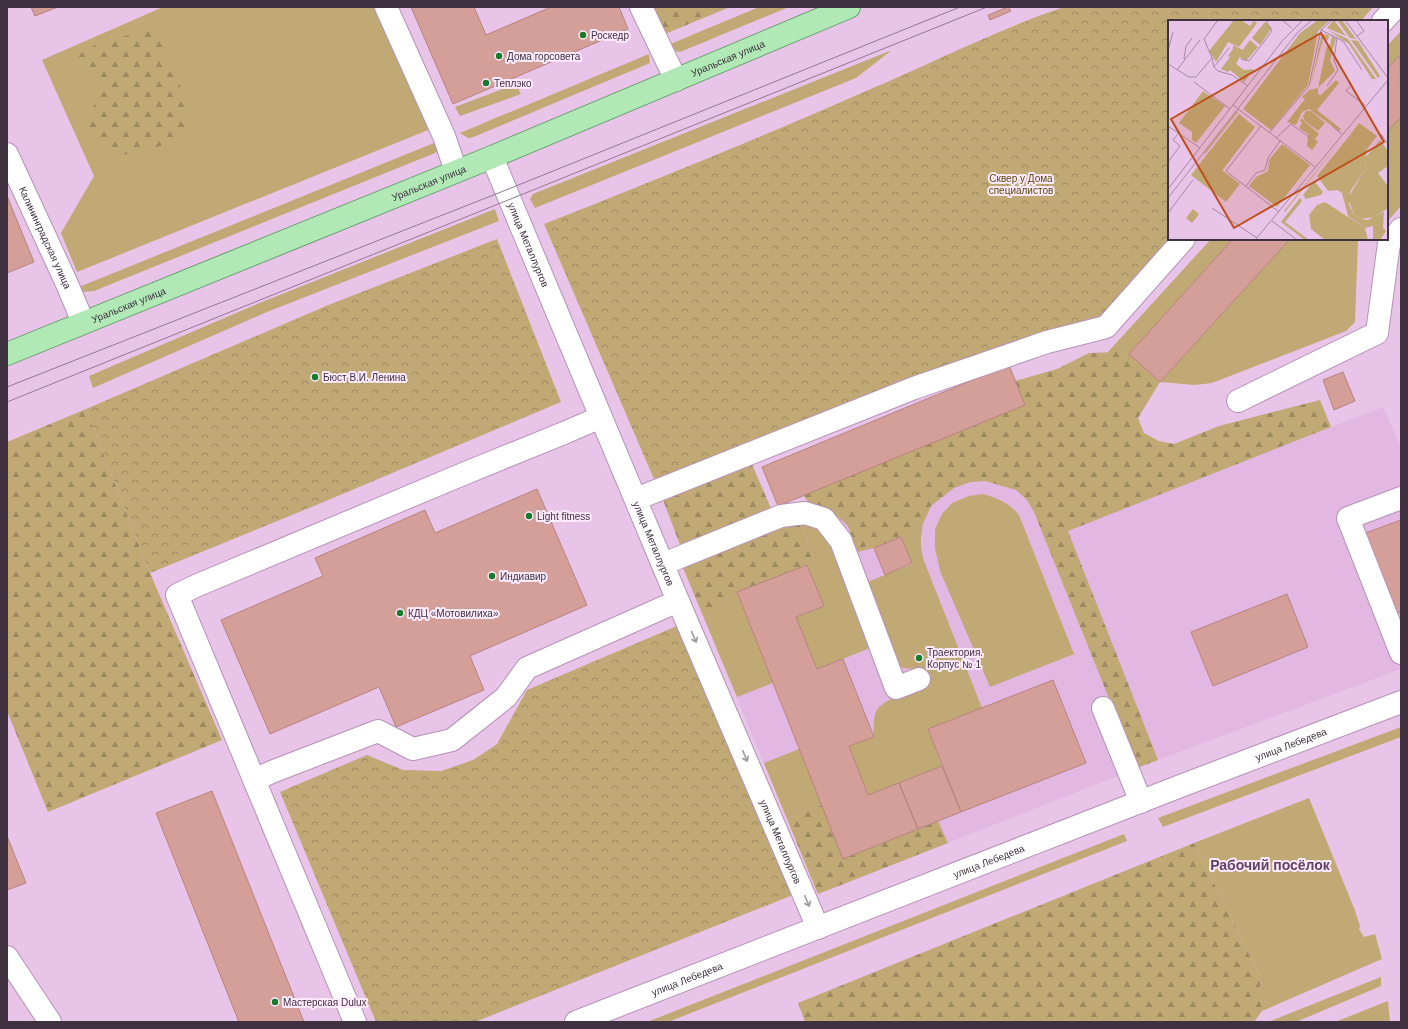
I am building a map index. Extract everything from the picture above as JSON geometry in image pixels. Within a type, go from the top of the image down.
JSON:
[{"type":"main road","name":"Уральская улица","points":[[7,354],[492,157],[849,7]]},
{"type":"street","points":[[386,7],[444,136],[456,171]]},
{"type":"street","points":[[641,7],[676,80]]},
{"type":"street","points":[[1384,20],[1396,7]]},
{"type":"street","name":"Калининградская улица","points":[[7,154],[83,322]]},
{"type":"street","name":"улица Металлургов","points":[[492,157],[678,601],[818,928]]},
{"type":"street","points":[[1238,401],[1376,333],[1389,243],[1401,229]]},
{"type":"street","points":[[636,499],[914,388],[1047,342],[1106,327],[1183,240]]},
{"type":"street","points":[[355,1022],[177,595],[564,434],[601,417]]},
{"type":"street","points":[[1401,498],[1348,518],[1401,653]]},
{"type":"street","points":[[663,564],[781,516],[805,513],[824,519],[841,541],[896,688],[918,678]]},
{"type":"street","points":[[254,780],[378,731],[413,749],[452,740],[506,697],[527,668],[678,601]]},
{"type":"street","name":"улица Лебедева","points":[[576,1022],[1401,702]]},
{"type":"street","points":[[1102,708],[1141,802]]},
{"type":"street","points":[[7,957],[50,1022]]},
{"type":"shaded area","name":"Траектория. Корпус № 1","points":[[1383,407],[1401,448],[1401,669],[1158,760],[818,894],[681,563],[1026,424],[1068,530]]},
{"type":"green space","points":[[163,7],[380,7],[433,128],[77,272],[61,233],[94,176],[42,60]]},
{"type":"green space","points":[[651,7],[730,7],[665,34]]},
{"type":"green space","points":[[759,7],[789,7],[680,52],[673,51],[668,45]]},
{"type":"green space","name":"Сквер у Дома специалистов","points":[[1064,7],[1373,7],[1362,20],[1168,20],[1169,240],[1104,315],[1064,326],[657,486],[544,224],[746,142],[989,36]]},
{"type":"green space","points":[[168,28],[165,59],[185,94],[185,140],[119,156],[87,139],[99,81],[70,60],[103,40]]},
{"type":"green space","points":[[1401,31],[1401,56],[1400,55],[1388,68],[1388,45]]},
{"type":"green space","points":[[892,50],[856,78],[535,208],[530,199],[533,194]]},
{"type":"green space","points":[[649,54],[650,63],[471,138],[468,138],[460,133]]},
{"type":"green space","points":[[516,84],[521,94],[460,116],[455,107]]},
{"type":"green space","points":[[1401,117],[1401,206],[1388,221],[1388,131]]},
{"type":"green space","points":[[439,141],[439,150],[435,153],[94,291],[82,292],[79,290],[79,287]]},
{"type":"green space","points":[[495,209],[499,221],[267,312],[93,388],[89,376],[262,302]]},
{"type":"green space","points":[[497,239],[561,402],[150,573],[86,409],[326,306]]},
{"type":"green space","points":[[1210,240],[1232,240],[1129,354],[1107,353]]},
{"type":"green space","points":[[1289,240],[1358,240],[1355,322],[1346,331],[1212,383],[1195,385],[1160,382]]},
{"type":"green space","points":[[1116,352],[1129,354],[1160,382],[1138,418],[1144,433],[1159,441],[1174,444],[1219,426],[1320,400],[1331,427],[1068,531],[1158,760],[1137,768],[1034,512],[1027,500],[1016,490],[985,481],[971,482],[954,488],[931,506],[923,524],[901,537],[874,548],[857,552],[848,526],[838,517],[814,509],[803,495],[1025,405],[1015,381],[1057,369],[1089,353]]},
{"type":"green space","points":[[86,409],[150,573],[222,740],[48,812],[7,711],[7,442]]},
{"type":"green space","points":[[751,462],[773,513],[682,550],[662,497]]},
{"type":"green space","points":[[983,494],[1003,502],[1019,515],[1074,654],[990,687],[940,571],[935,548],[935,529],[942,514],[952,503],[969,496]]},
{"type":"green space","points":[[798,516],[826,532],[873,647],[817,669],[796,617],[824,606],[807,565],[814,559]]},
{"type":"green space","points":[[798,516],[814,559],[807,565],[727,597],[721,608],[704,618],[681,563]]},
{"type":"green space","points":[[923,524],[921,543],[924,561],[982,708],[928,729],[942,766],[868,795],[849,746],[873,737],[875,715],[877,709],[882,705],[895,698],[923,690],[915,669],[903,668],[898,665],[865,583],[912,564],[901,537]]},
{"type":"green space","points":[[737,592],[773,683],[737,697],[704,618],[721,608],[727,597]]},
{"type":"green space","points":[[679,625],[793,895],[475,1022],[376,1022],[280,792],[367,755],[403,770],[441,771],[473,760],[497,744],[527,690]]},
{"type":"green space","points":[[1401,727],[1401,737],[1163,827],[1158,818]]},
{"type":"green space","points":[[799,749],[822,805],[787,819],[764,763]]},
{"type":"green space","points":[[1309,798],[1354,908],[1360,926],[1359,929],[1364,937],[1375,934],[1382,959],[1262,1011],[1260,976],[1194,843]]},
{"type":"green space","points":[[822,805],[843,859],[938,821],[948,843],[818,894],[787,819]]},
{"type":"green space","points":[[1124,834],[1127,841],[668,1022],[647,1022]]},
{"type":"green space","points":[[1194,843],[1260,976],[1262,1011],[1254,1022],[805,1022],[798,1003]]},
{"type":"green space","points":[[1381,977],[1381,986],[1296,1022],[1268,1022]]},
{"type":"green space","points":[[1388,1001],[1390,1022],[1335,1022]]},
{"type":"building","points":[[31,7],[58,7],[35,16]]},
{"type":"building","name":"Дома горсовета","points":[[411,7],[474,7],[486,35],[551,7],[619,7],[628,29],[453,104]]},
{"type":"building","points":[[1008,7],[1011,11],[990,20],[988,15]]},
{"type":"building","points":[[1400,55],[1401,117],[1388,131],[1388,68]]},
{"type":"building","points":[[7,196],[34,262],[7,273]]},
{"type":"building","points":[[1232,240],[1289,240],[1160,382],[1129,354]]},
{"type":"building","points":[[1009,365],[1025,405],[778,506],[762,467]]},
{"type":"building","points":[[1343,372],[1355,401],[1334,410],[1323,380]]},
{"type":"building","points":[[537,489],[587,605],[470,656],[484,690],[396,727],[379,687],[270,734],[221,620],[323,576],[315,558],[425,510],[435,533]]},
{"type":"building","points":[[1401,520],[1401,612],[1393,615],[1363,534]]},
{"type":"building","points":[[901,537],[912,563],[885,575],[874,548]]},
{"type":"building","points":[[807,565],[824,606],[796,617],[817,669],[843,659],[874,737],[849,746],[868,795],[899,783],[918,829],[843,859],[737,592]]},
{"type":"building","points":[[1287,594],[1308,647],[1213,686],[1191,632]]},
{"type":"building","points":[[1053,680],[1086,763],[961,812],[928,729]]},
{"type":"building","points":[[942,766],[961,812],[918,829],[899,783]]},
{"type":"building","points":[[212,791],[304,1022],[239,1022],[227,992],[156,813]]},
{"type":"building","points":[[7,836],[26,883],[7,890]]},
{"type":"tram line","points":[[7,387],[506,190],[960,7]]},
{"type":"tram line","points":[[7,402],[987,7]]},
{"type":"place","name":"Роскедр","points":[[583,35]]},
{"type":"place","name":"Дома горсовета","points":[[499,56]]},
{"type":"place","name":"Теплэко","points":[[486,83]]},
{"type":"place","name":"Бюст В.И. Ленина","points":[[315,377]]},
{"type":"place","name":"Light fitness","points":[[529,516]]},
{"type":"place","name":"Индиавир","points":[[492,576]]},
{"type":"place","name":"КДЦ «Мотовилиха»","points":[[400,613]]},
{"type":"place","name":"Траектория. Корпус № 1","points":[[919,658]]},
{"type":"place","name":"Мастерская Dulux","points":[[275,1002]]},
{"type":"district","name":"Рабочий посёлок","points":[[1270,865]]}]
